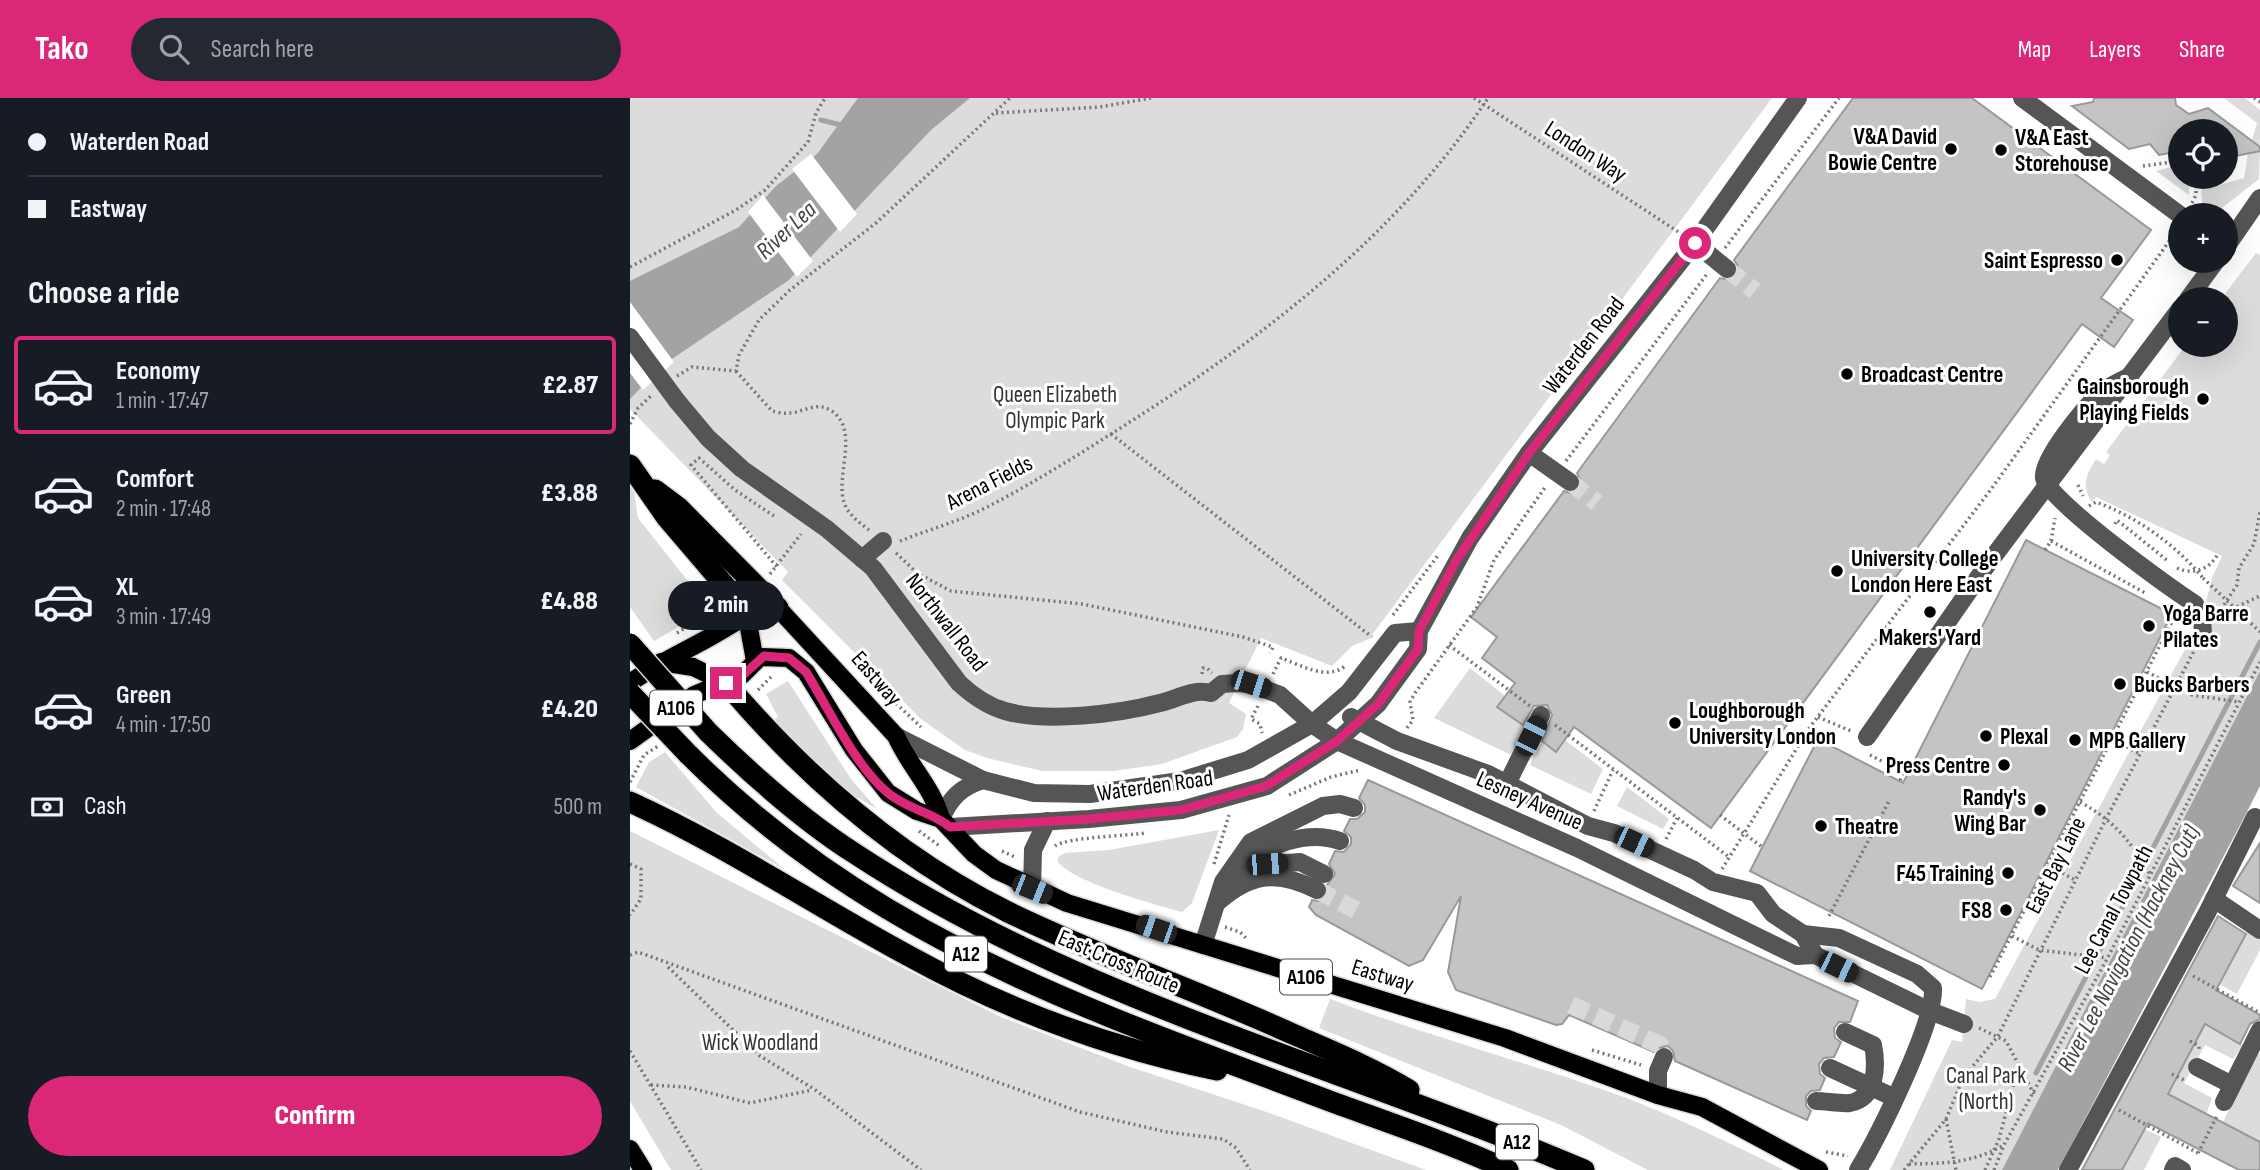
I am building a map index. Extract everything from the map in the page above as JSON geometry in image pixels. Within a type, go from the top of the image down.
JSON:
[{"type":"highway","points":[[630,465],[645,482],[667,518],[724,584],[747,617]]},
{"type":"highway","points":[[645,482],[679,508],[778,608]]},
{"type":"highway","name":"East Cross Route","points":[[630,644],[708,732],[811,822],[853,852],[955,913],[1022,947],[1161,1008],[1449,1115],[1584,1170]]},
{"type":"highway","name":"A12","points":[[726,683],[760,723],[817,780],[873,826],[975,894],[1056,934],[1205,994],[1375,1071],[1449,1115]]},
{"type":"highway","name":"A12","points":[[630,693],[688,754],[778,836],[840,881],[897,916],[1027,983],[1508,1170]]},
{"type":"highway","name":"A12","points":[[630,802],[745,862],[912,958],[989,996],[1050,1021],[1173,1061],[1285,1084]]},
{"type":"main road","name":"A106","points":[[630,683],[659,662],[747,617],[766,608],[778,608]]},
{"type":"main road","name":"Eastway","points":[[778,608],[896,736],[905,757],[936,801],[945,823]]},
{"type":"main road","points":[[747,617],[755,661]]},
{"type":"main road","name":"Eastway","points":[[755,661],[773,655],[789,658],[798,665],[806,672],[877,782],[908,806],[945,823],[985,864],[1032,889],[1505,1038],[1658,1095],[1702,1107],[1819,1170]]},
{"type":"main road","name":"A106","points":[[630,741],[694,695],[742,676],[755,661]]},
{"type":"main road","name":"A106","points":[[659,662],[681,663],[726,683]]},
{"type":"main road","points":[[630,1149],[643,1170]]},
{"type":"street","name":"Waterden Road","points":[[945,823],[1047,821],[1181,810],[1224,800],[1281,778],[1337,741],[1378,704],[1418,649],[1419,631],[1470,538],[1529,453],[1695,243],[1798,98]]},
{"type":"street","points":[[2022,98],[2177,203]]},
{"type":"street","points":[[2238,230],[2260,198]]},
{"type":"street","points":[[1695,243],[1725,260]]},
{"type":"street","points":[[1863,743],[1987,565],[2168,326]]},
{"type":"street","name":"Northwall Road","points":[[630,337],[708,438],[741,469],[827,529],[880,576],[959,683],[977,698],[994,707],[1023,715],[1098,712],[1161,703],[1198,690],[1211,693],[1224,684],[1258,686],[1280,695],[1312,724],[1337,741]]},
{"type":"street","points":[[1529,453],[1570,482]]},
{"type":"street","points":[[2048,487],[2179,602],[2195,604],[2202,618],[2203,634]]},
{"type":"street","points":[[862,559],[885,544]]},
{"type":"street","name":"Waterden Road","points":[[896,736],[983,780],[1034,793],[1090,794],[1180,781],[1248,760],[1312,724],[1334,709],[1361,680],[1395,633],[1419,631]]},
{"type":"street","points":[[1334,709],[1360,721]]},
{"type":"street","points":[[1507,784],[1541,715]]},
{"type":"street","name":"Lesney Avenue","points":[[1360,721],[1396,741],[1448,757],[1507,784],[1588,826],[1614,833],[1694,870],[1713,883],[1757,893],[1773,914],[1803,934],[1839,939],[1917,974],[1933,988],[1930,1011]]},
{"type":"street","name":"Lesney Avenue","points":[[1337,741],[1577,848],[1757,934],[1797,956],[1815,955],[1930,1011],[1964,1024]]},
{"type":"street","points":[[945,823],[955,795],[966,785],[983,780]]},
{"type":"street","points":[[1203,945],[1223,882],[1251,842],[1324,806],[1340,804],[1354,808]]},
{"type":"street","points":[[2068,1170],[2214,899],[2255,817]]},
{"type":"street","points":[[1032,889],[1032,850],[1047,821]]},
{"type":"street","points":[[1223,882],[1254,855],[1309,836],[1326,836],[1339,841]]},
{"type":"street","points":[[1216,904],[1236,886],[1251,879],[1272,876],[1321,882],[1300,862],[1240,867]]},
{"type":"street","points":[[2214,899],[2260,930]]},
{"type":"street","points":[[1757,934],[1766,928],[1773,914]]},
{"type":"street","name":"Lesney Avenue","points":[[1803,934],[1815,955]]},
{"type":"street","points":[[1858,1170],[1895,1098],[1930,1011]]},
{"type":"street","points":[[2224,1102],[2260,1030]]},
{"type":"street","points":[[1816,1101],[1850,1103],[1860,1099],[1872,1085],[1877,1061],[1874,1045],[1845,1032]]},
{"type":"street","points":[[1658,1095],[1658,1071],[1664,1057]]},
{"type":"street","points":[[2197,1067],[2232,1085]]},
{"type":"street","points":[[1830,1068],[1872,1085],[1895,1098]]},
{"type":"street","points":[[2173,1170],[2175,1166],[2188,1167]]},
{"type":"path","points":[[630,267],[736,210],[765,190],[808,142],[816,113],[825,98]]},
{"type":"path","points":[[736,371],[739,355],[759,320],[790,290],[876,223],[1010,98]]},
{"type":"path","points":[[994,114],[1100,107],[1151,98]]},
{"type":"path","name":"London Way","points":[[1474,98],[1680,233]]},
{"type":"path","name":"Arena Fields","points":[[885,544],[991,505],[1111,434],[1197,378],[1342,266],[1416,193],[1488,98]]},
{"type":"path","points":[[1725,260],[1839,98]]},
{"type":"path","points":[[2141,166],[2168,163]]},
{"type":"path","points":[[1713,883],[1818,717],[1992,488],[2168,243]]},
{"type":"path","points":[[1562,466],[1708,272]]},
{"type":"path","points":[[667,381],[692,367],[736,371],[772,411],[790,414],[819,407],[830,409],[836,415],[845,435],[841,484],[844,503],[850,514],[885,544]]},
{"type":"path","points":[[630,424],[638,408],[657,390]]},
{"type":"path","points":[[1111,434],[1376,640]]},
{"type":"path","points":[[699,458],[691,465],[777,567]]},
{"type":"path","points":[[1402,736],[1413,720],[1410,702],[1415,693],[1477,607],[1494,560],[1544,491]]},
{"type":"path","points":[[2102,504],[2142,526],[2180,552],[2203,578],[2260,632]]},
{"type":"path","points":[[2045,550],[2051,541],[2057,512]]},
{"type":"path","points":[[2217,617],[2237,585],[2239,568],[2254,544],[2260,512]]},
{"type":"path","points":[[2120,522],[2167,560]]},
{"type":"path","points":[[2136,535],[2142,526]]},
{"type":"path","points":[[767,577],[801,534]]},
{"type":"path","points":[[2051,541],[2143,592]]},
{"type":"path","points":[[2179,570],[2197,571],[2213,563],[2218,554]]},
{"type":"path","points":[[905,562],[916,573],[951,591],[1082,604],[1243,636],[1273,647],[1270,653]]},
{"type":"path","name":"East Bay Lane","points":[[1904,1170],[1946,1119],[1962,1078],[1998,1036],[2074,880],[2203,634],[2217,617],[2260,596]]},
{"type":"path","points":[[1990,977],[2147,672],[2175,616],[2179,602]]},
{"type":"path","points":[[1449,645],[1729,857]]},
{"type":"path","points":[[1277,666],[1281,658],[1323,673],[1336,673],[1348,663]]},
{"type":"path","name":"Lee Canal Towpath","points":[[1993,1170],[2004,1145],[2035,1094],[2108,958],[2149,873],[2260,662]]},
{"type":"path","points":[[2147,672],[2192,695],[2238,702]]},
{"type":"path","points":[[1256,710],[1251,719],[1260,723],[1262,735],[1258,741]]},
{"type":"path","points":[[1818,717],[1863,743],[1903,772],[1900,781]]},
{"type":"path","points":[[914,722],[924,729]]},
{"type":"path","points":[[2112,739],[2140,754]]},
{"type":"path","points":[[1282,799],[1331,777],[1368,768]]},
{"type":"path","points":[[1590,819],[1613,769]]},
{"type":"path","points":[[1829,916],[1889,802]]},
{"type":"path","points":[[2080,802],[2107,817],[2126,837],[2149,873]]},
{"type":"path","points":[[1720,815],[1762,847]]},
{"type":"path","points":[[1665,839],[1677,818]]},
{"type":"path","points":[[1050,851],[1057,844],[1071,840]]},
{"type":"path","points":[[630,864],[641,869],[641,899],[630,915]]},
{"type":"path","points":[[2048,865],[2074,880]]},
{"type":"path","points":[[2011,936],[2039,950],[2108,958]]},
{"type":"path","points":[[630,955],[638,952],[667,965],[1080,1112],[1167,1132],[1223,1139],[1236,1148],[1250,1170]]},
{"type":"path","points":[[667,965],[760,1056],[814,1090],[921,1170]]},
{"type":"path","points":[[2176,969],[2260,1013]]},
{"type":"path","points":[[1998,1036],[2006,1041],[2035,1094]]},
{"type":"path","points":[[630,1051],[701,1170]]},
{"type":"path","points":[[1985,1170],[2018,1064]]},
{"type":"path","points":[[651,1084],[686,1087],[750,1103],[814,1090]]},
{"type":"path","points":[[2105,1102],[2198,1153]]},
{"type":"path","points":[[2188,1167],[2224,1102]]},
{"type":"path","points":[[1946,1119],[1956,1170]]},
{"type":"path","points":[[1909,1164],[1954,1163],[1980,1159],[2004,1145]]},
{"type":"green space","name":"Queen Elizabeth Olympic Park","points":[[630,98],[1772,98],[1369,639],[1352,646],[1332,666],[1261,638],[1229,703],[1246,714],[1243,729],[1237,737],[1162,764],[1114,771],[1042,771],[965,750],[921,719],[782,580],[788,572],[630,409]]},
{"type":"green space","points":[[2224,98],[2245,98],[2260,110],[2260,147],[2252,140],[2257,123]]},
{"type":"green space","points":[[2260,151],[2259,179],[2228,203],[2202,203],[2201,190],[2238,189],[2238,180],[2244,178],[2248,153]]},
{"type":"green space","points":[[2168,168],[2168,180],[2156,171]]},
{"type":"green space","name":"Canal Park (North)","points":[[2256,253],[2260,255],[2260,671],[2002,1170],[1890,1170],[1952,1040],[1962,1042],[1966,999],[1979,1002],[1995,999],[2202,618],[2212,578],[2222,556],[2096,497],[2092,502],[2086,480],[2096,459],[2104,464],[2110,455],[2106,452],[2177,357],[2238,357],[2238,287],[2230,287]]},
{"type":"green space","points":[[630,487],[634,492],[638,518],[710,609],[654,641],[630,607]]},
{"type":"green space","points":[[1470,668],[1505,696],[1498,707],[1525,726],[1511,755],[1434,718]]},
{"type":"green space","points":[[788,681],[851,779],[877,809],[836,785],[773,721],[778,717],[766,694]]},
{"type":"green space","points":[[1565,740],[1603,769],[1591,794],[1530,765],[1542,741],[1556,752]]},
{"type":"green space","points":[[665,752],[716,812],[784,869],[636,787],[649,762]]},
{"type":"green space","points":[[1627,787],[1669,819],[1663,829],[1617,806]]},
{"type":"green space","points":[[1219,830],[1192,903],[1182,912],[1097,885],[1067,870],[1058,862],[1058,857],[1065,853],[1109,850]]},
{"type":"green space","name":"Wick Woodland","points":[[630,831],[1001,1017],[1130,1067],[1261,1110],[1426,1170],[671,1170],[630,1101]]},
{"type":"green space","points":[[2247,931],[2260,938],[2260,950],[2237,994],[2219,984]]},
{"type":"green space","points":[[2215,992],[2222,1033],[2243,1045],[2233,1059],[2205,1045],[2184,1083],[2212,1098],[2206,1115],[2147,1122]]},
{"type":"green space","points":[[1330,999],[1624,1097],[1685,1122],[1784,1170],[1648,1170],[1561,1125],[1319,1028]]},
{"type":"green space","points":[[2257,1053],[2260,1054],[2260,1142],[2223,1122]]},
{"type":"green space","points":[[2144,1129],[2161,1137],[2144,1170],[2122,1170]]},
{"type":"water","name":"River Lea","points":[[858,98],[970,98],[931,130],[789,280],[663,365],[630,399],[630,281],[739,227],[776,186],[817,154]]},
{"type":"water","name":"River Lee Navigation (Hackney Cut)","points":[[2260,671],[2260,786],[2247,812],[2058,1170],[2002,1170]]},
{"type":"pier","points":[[811,154],[857,214],[840,232],[792,169]]},
{"type":"pier","points":[[763,195],[813,261],[797,277],[748,212]]},
{"type":"pier","points":[[630,302],[674,362],[643,390],[630,373]]},
{"type":"building","name":"Broadcast Centre","points":[[1853,98],[1972,98],[2151,230],[2101,298],[2133,320],[2114,347],[2082,324],[1711,828],[1574,727],[1556,752],[1542,741],[1552,715],[1547,705],[1534,706],[1523,725],[1497,707],[1515,683],[1482,658],[1497,637],[1471,617],[1564,491],[1570,493],[1579,489],[1581,482],[1577,473],[1720,278],[1730,280],[1736,276],[1738,266],[1734,260]]},
{"type":"building","points":[[2094,98],[2175,98],[2176,105],[2189,114],[2208,108],[2223,119],[2168,119],[2168,153],[2159,155],[2150,144],[2129,149],[2072,106],[2093,102]]},
{"type":"building","points":[[2238,130],[2260,147],[2260,151],[2238,156]]},
{"type":"building","name":"Press Centre","points":[[2026,540],[2172,614],[1982,989],[1750,871],[1818,739],[1903,783]]},
{"type":"building","points":[[1368,780],[1858,1001],[1850,1022],[1839,1022],[1834,1028],[1835,1038],[1841,1042],[1834,1057],[1824,1058],[1819,1064],[1820,1074],[1825,1078],[1820,1090],[1811,1091],[1806,1096],[1806,1106],[1811,1111],[1807,1120],[1675,1061],[1673,1051],[1668,1046],[1658,1048],[1654,1052],[1569,1015],[1562,1024],[1556,1025],[1456,990],[1448,972],[1461,896],[1423,960],[1409,966],[1316,915],[1309,907],[1312,900],[1319,901],[1327,895],[1327,885],[1335,874],[1329,864],[1335,851],[1344,852],[1351,844],[1351,837],[1344,831],[1350,819],[1357,819],[1365,812],[1365,805],[1359,798]]},
{"type":"building","points":[[2260,843],[2260,903],[2233,886]]},
{"type":"building","points":[[2218,916],[2246,934],[2216,990],[2260,1015],[2260,1019],[2250,1024],[2240,1044],[2205,1024],[2168,1094],[2260,1142],[2260,1170],[2239,1170],[2148,1123],[2122,1170],[2082,1170]]},
{"type":"waterway","points":[[821,120],[845,126]]},
{"type":"waterway","name":"River Lee Navigation (Hackney Cut)","points":[[2036,1073],[2260,642]]},
{"type":"tunnel","points":[[1727,269],[1755,291]]},
{"type":"tunnel","points":[[1570,482],[1597,503]]},
{"type":"tunnel","points":[[1317,890],[1356,910]]},
{"type":"tunnel","points":[[1571,1005],[1660,1045],[1664,1057]]},
{"type":"place","name":"V&A David Bowie Centre","points":[[1951,149]]},
{"type":"place","name":"V&A East Storehouse","points":[[2001,150]]},
{"type":"place","name":"Saint Espresso","points":[[2117,260]]},
{"type":"place","name":"Broadcast Centre","points":[[1847,374]]},
{"type":"place","name":"Gainsborough Playing Fields","points":[[2203,399]]},
{"type":"place","name":"University College London Here East","points":[[1837,571]]},
{"type":"place","name":"Makers' Yard","points":[[1930,612]]},
{"type":"place","name":"Yoga Barre Pilates","points":[[2149,626]]},
{"type":"place","name":"Bucks Barbers","points":[[2120,684]]},
{"type":"place","name":"Loughborough University London","points":[[1675,723]]},
{"type":"place","name":"Plexal","points":[[1986,736]]},
{"type":"place","name":"MPB Gallery","points":[[2075,740]]},
{"type":"place","name":"Press Centre","points":[[2004,765]]},
{"type":"place","name":"Randy's Wing Bar","points":[[2040,810]]},
{"type":"place","name":"Theatre","points":[[1821,826]]},
{"type":"place","name":"F45 Training","points":[[2008,873]]},
{"type":"place","name":"FS8","points":[[2006,910]]},
{"type":"route","points":[[726,683],[742,676],[755,661],[764,656],[789,658],[806,672],[877,782],[899,801],[925,815],[941,819],[950,827],[1089,819],[1181,810],[1266,786],[1294,771],[1337,741],[1378,704],[1418,649],[1419,631],[1470,538],[1529,453],[1695,243]]}]
